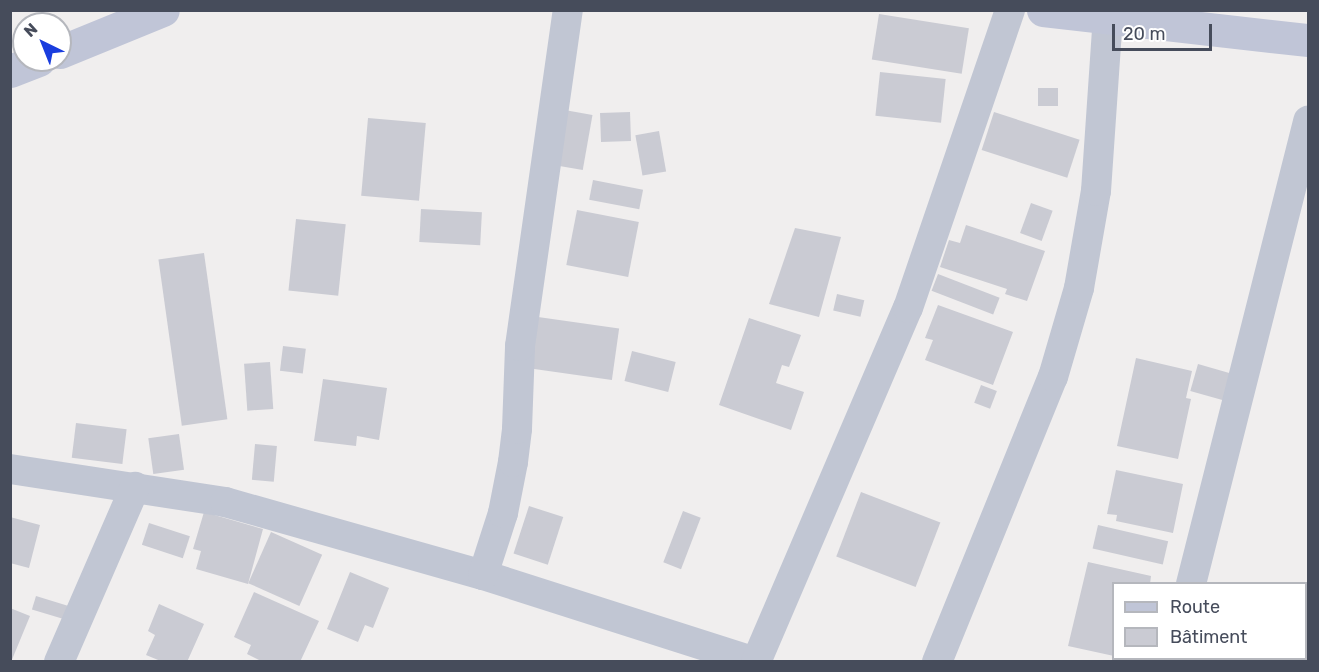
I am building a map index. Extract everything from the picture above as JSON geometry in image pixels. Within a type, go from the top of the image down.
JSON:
[{"type":"street","points":[[72,47],[164,10]]},
{"type":"street","points":[[483,575],[503,513],[513,462],[517,429],[520,346],[568,10]]},
{"type":"street","points":[[10,469],[225,502],[483,575],[755,662],[908,308],[1010,10]]},
{"type":"street","points":[[1043,10],[1308,40]]},
{"type":"street","points":[[938,662],[1053,378],[1079,288],[1096,192],[1108,16]]},
{"type":"street","points":[[1192,582],[1308,121]]},
{"type":"street","points":[[58,662],[135,487]]},
{"type":"building","points":[[879,14],[969,28],[962,74],[872,59]]},
{"type":"building","points":[[880,72],[946,79],[941,123],[875,116]]},
{"type":"building","points":[[1038,88],[1058,88],[1058,106],[1038,106]]},
{"type":"building","points":[[559,109],[592,115],[583,170],[549,164]]},
{"type":"building","points":[[630,112],[631,141],[601,142],[600,113]]},
{"type":"building","points":[[994,112],[1080,140],[1067,178],[982,150]]},
{"type":"building","points":[[368,118],[426,123],[419,201],[361,196]]},
{"type":"building","points":[[659,131],[666,171],[642,176],[635,135]]},
{"type":"building","points":[[593,180],[643,190],[639,209],[589,200]]},
{"type":"building","points":[[1031,203],[1053,211],[1042,241],[1020,233]]},
{"type":"building","points":[[421,209],[482,212],[480,245],[419,242]]},
{"type":"building","points":[[577,210],[639,222],[628,277],[566,265]]},
{"type":"building","points":[[296,219],[346,224],[338,296],[288,291]]},
{"type":"building","points":[[966,225],[1045,251],[1027,301],[1005,294],[1007,289],[940,267],[949,240],[960,243]]},
{"type":"building","points":[[795,228],[841,237],[819,317],[769,304]]},
{"type":"building","points":[[204,253],[227,419],[182,426],[158,259]]},
{"type":"building","points":[[938,274],[1000,298],[993,314],[932,291]]},
{"type":"building","points":[[837,294],[864,300],[860,317],[833,311]]},
{"type":"building","points":[[938,305],[1013,332],[993,385],[925,360],[933,340],[925,338]]},
{"type":"building","points":[[531,316],[619,328],[612,380],[524,367]]},
{"type":"building","points":[[749,318],[801,335],[789,367],[782,365],[776,383],[804,392],[791,430],[719,405]]},
{"type":"building","points":[[283,346],[306,349],[303,374],[280,371]]},
{"type":"building","points":[[632,351],[676,362],[668,392],[625,381]]},
{"type":"building","points":[[1136,358],[1192,371],[1186,398],[1191,399],[1178,459],[1117,446]]},
{"type":"building","points":[[270,362],[273,409],[247,411],[244,364]]},
{"type":"building","points":[[1198,364],[1234,374],[1226,401],[1190,391]]},
{"type":"building","points":[[323,379],[387,388],[379,440],[357,436],[356,446],[314,441]]},
{"type":"building","points":[[981,385],[997,391],[990,409],[974,403]]},
{"type":"building","points":[[76,423],[127,429],[122,464],[72,458]]},
{"type":"building","points":[[179,434],[184,470],[153,474],[148,438]]},
{"type":"building","points":[[255,444],[277,446],[274,482],[252,480]]},
{"type":"building","points":[[1116,470],[1183,484],[1173,533],[1116,521],[1117,515],[1107,514]]},
{"type":"building","points":[[861,492],[940,522],[916,587],[836,556]]},
{"type":"building","points":[[529,506],[563,517],[548,565],[514,554]]},
{"type":"building","points":[[683,511],[701,518],[681,569],[663,562]]},
{"type":"building","points":[[204,512],[263,529],[248,584],[196,569],[201,551],[193,549]]},
{"type":"building","points":[[10,517],[40,525],[29,568],[10,563]]},
{"type":"building","points":[[149,523],[190,536],[183,558],[142,545]]},
{"type":"building","points":[[1098,525],[1168,541],[1163,565],[1093,548]]},
{"type":"building","points":[[271,532],[322,555],[299,606],[248,583]]},
{"type":"building","points":[[1088,562],[1151,576],[1150,582],[1112,582],[1112,656],[1068,646]]},
{"type":"building","points":[[350,572],[389,588],[373,628],[365,625],[358,642],[327,629]]},
{"type":"building","points":[[254,592],[319,621],[300,662],[263,662],[247,654],[251,645],[234,637]]},
{"type":"building","points":[[36,596],[69,606],[64,619],[32,609]]},
{"type":"building","points":[[159,604],[204,624],[187,662],[163,662],[146,655],[155,635],[148,631]]},
{"type":"building","points":[[10,608],[30,616],[11,662],[10,662]]}]
